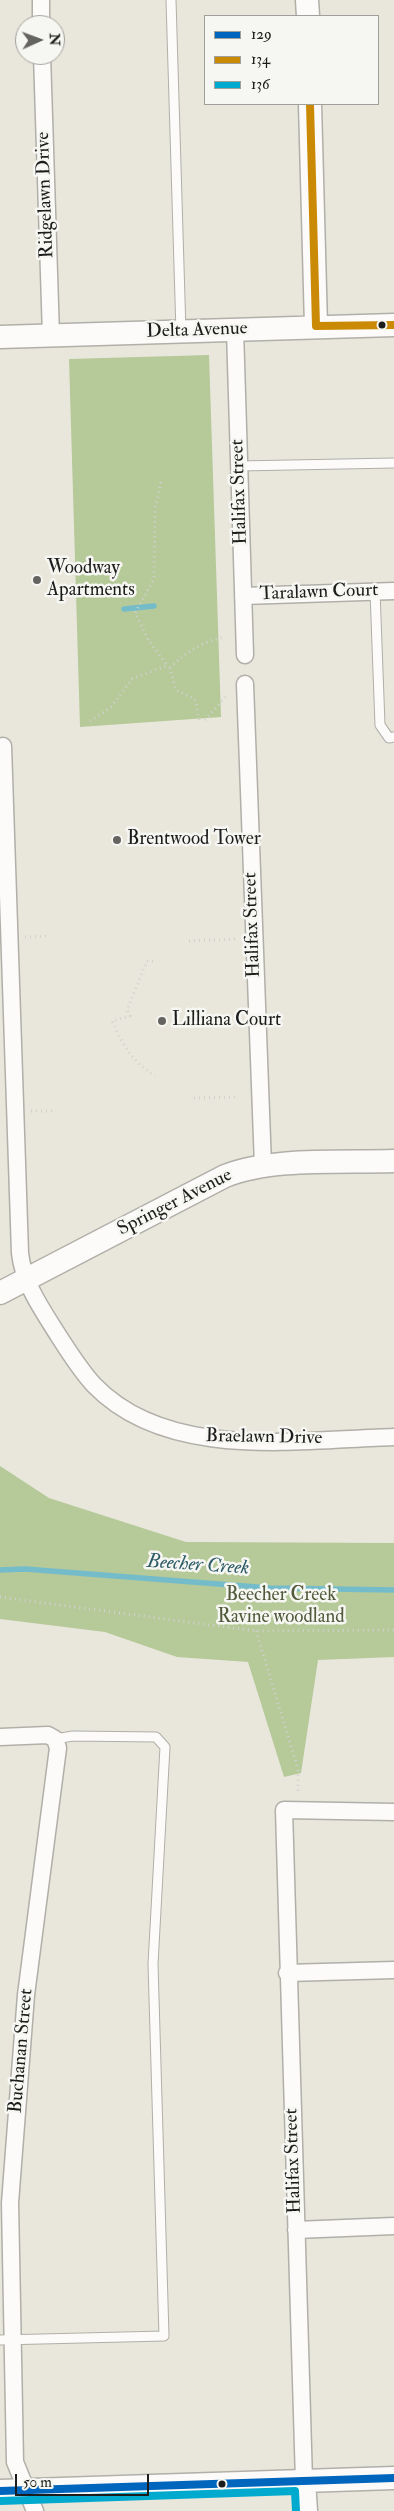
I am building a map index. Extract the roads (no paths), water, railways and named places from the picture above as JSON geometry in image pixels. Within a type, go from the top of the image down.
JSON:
[{"type":"street","points":[[41,0],[41,15]]},
{"type":"street","points":[[308,0],[308,15]]},
{"type":"street","name":"Ridgelawn Drive","points":[[42,65],[51,336]]},
{"type":"street","points":[[310,105],[316,326]]},
{"type":"street","name":"Delta Avenue","points":[[0,337],[394,325]]},
{"type":"street","name":"Halifax Street","points":[[235,330],[245,654]]},
{"type":"street","name":"Taralawn Court","points":[[243,596],[394,591]]},
{"type":"street","name":"Halifax Street","points":[[245,684],[259,1109],[263,1166]]},
{"type":"street","points":[[3,746],[4,975],[20,1254],[28,1278]]},
{"type":"street","name":"Springer Avenue","points":[[0,1292],[242,1169],[263,1166],[394,1161]]},
{"type":"street","name":"Braelawn Drive","points":[[28,1278],[37,1301],[70,1354],[94,1385],[125,1411],[172,1432],[214,1440],[255,1441],[394,1437]]},
{"type":"street","points":[[0,1737],[48,1735],[56,1739]]},
{"type":"street","name":"Buchanan Street","points":[[36,2511],[15,2462],[6,2340],[10,2203],[26,1995],[58,1748],[56,1739]]},
{"type":"street","name":"Halifax Street","points":[[306,2511],[287,1974],[291,1810],[394,1812]]},
{"type":"street","points":[[287,1974],[394,1970]]},
{"type":"street","points":[[296,2230],[394,2226]]},
{"type":"street","points":[[0,2491],[394,2478]]},
{"type":"lane","points":[[171,0],[181,332]]},
{"type":"lane","points":[[239,466],[394,463]]},
{"type":"lane","points":[[375,591],[380,725],[389,738],[394,738]]},
{"type":"lane","points":[[6,2340],[164,2336],[153,1964],[165,1747],[156,1737],[73,1736],[56,1739]]},
{"type":"waterway","points":[[124,609],[154,606]]},
{"type":"waterway","name":"Beecher Creek","points":[[0,1570],[25,1569],[270,1588],[394,1590]]},
{"type":"place","name":"Woodway Apartments","points":[[37,580]]},
{"type":"place","name":"Brentwood Tower","points":[[117,840]]},
{"type":"place","name":"Lilliana Court","points":[[162,1021]]},
{"type":"park label","name":"Beecher Creek Ravine woodland","points":[[281,1607]]}]
